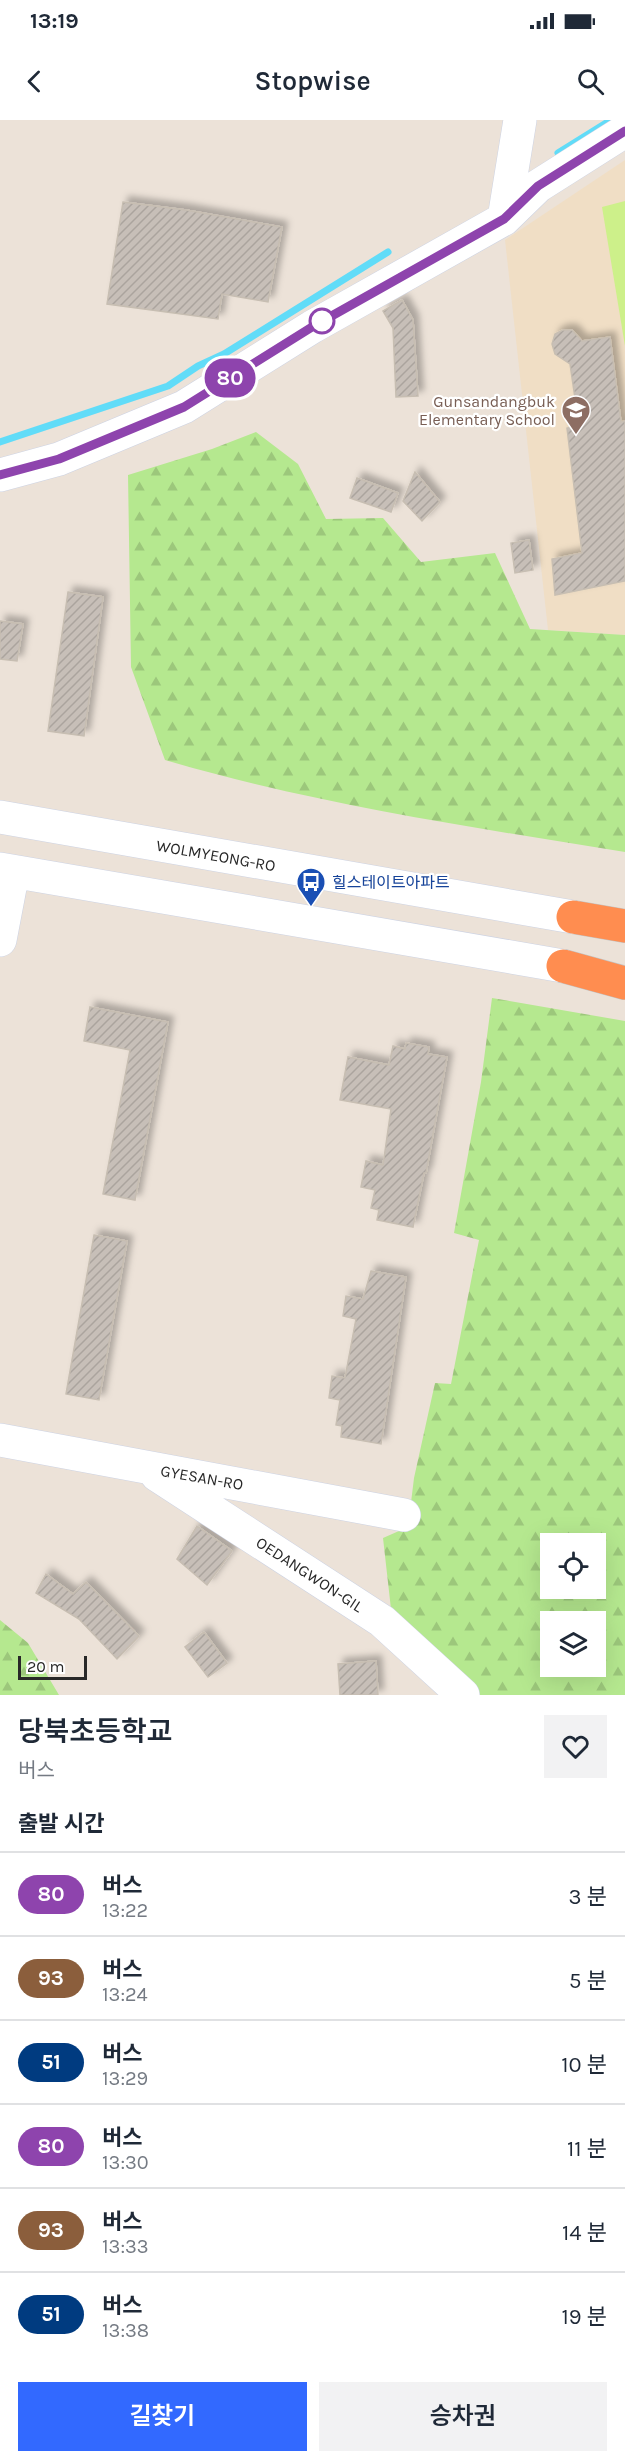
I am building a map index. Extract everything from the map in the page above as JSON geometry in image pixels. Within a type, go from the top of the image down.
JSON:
[{"type":"highway","points":[[573,917],[625,917]]},
{"type":"highway","points":[[573,917],[625,926]]},
{"type":"highway","points":[[563,966],[625,975]]},
{"type":"highway","points":[[563,966],[625,983]]},
{"type":"street","points":[[504,219],[520,120]]},
{"type":"street","points":[[0,475],[59,459],[184,407],[312,327],[504,219],[538,186],[625,131]]},
{"type":"street","name":"WOLMYEONG-RO","points":[[0,818],[573,917]]},
{"type":"street","points":[[0,940],[6,870],[563,966]]},
{"type":"street","name":"GYESAN-RO","points":[[0,1440],[404,1515]]},
{"type":"street","name":"OEDANGWON-GIL","points":[[146,1467],[382,1621],[463,1695]]},
{"type":"shaded area","name":"Gunsandangbuk Elementary School","points":[[625,160],[625,635],[548,630],[505,240]]},
{"type":"green space","points":[[625,201],[625,346],[602,207]]},
{"type":"green space","points":[[256,432],[298,464],[326,519],[383,518],[421,562],[495,553],[530,629],[625,635],[625,852],[451,824],[336,802],[222,776],[165,760],[131,667],[128,475],[212,449]]},
{"type":"green space","points":[[492,998],[625,1021],[625,1695],[477,1695],[392,1618],[383,1538],[408,1527],[414,1478],[435,1383],[451,1384],[479,1240],[454,1233],[481,1082]]},
{"type":"green space","points":[[0,1620],[28,1643],[59,1695],[0,1695]]},
{"type":"building","points":[[123,202],[186,210],[282,227],[268,302],[222,294],[218,319],[107,304]]},
{"type":"building","points":[[402,300],[413,320],[418,396],[396,397],[393,328],[383,311]]},
{"type":"building","points":[[563,330],[572,330],[582,341],[610,337],[621,422],[625,421],[625,581],[555,595],[552,559],[582,553],[567,428],[579,426],[570,364],[555,354],[552,344],[555,334]]},
{"type":"building","points":[[415,472],[440,502],[422,521],[403,501]]},
{"type":"building","points":[[357,478],[398,493],[391,512],[350,498]]},
{"type":"building","points":[[529,540],[533,570],[515,573],[511,543]]},
{"type":"building","points":[[68,592],[103,597],[84,736],[48,731]]},
{"type":"building","points":[[0,621],[23,624],[17,661],[0,659]]},
{"type":"building","points":[[90,1007],[168,1022],[135,1200],[103,1194],[130,1050],[84,1041]]},
{"type":"building","points":[[406,1043],[429,1047],[428,1054],[447,1057],[426,1173],[424,1173],[413,1227],[377,1220],[379,1210],[371,1208],[375,1190],[361,1187],[366,1161],[383,1165],[391,1109],[340,1100],[348,1057],[389,1065],[393,1046],[405,1049]]},
{"type":"building","points":[[94,1235],[127,1241],[99,1400],[66,1394]]},
{"type":"building","points":[[371,1271],[406,1277],[381,1444],[341,1437],[342,1426],[336,1425],[340,1400],[329,1398],[332,1376],[345,1378],[356,1319],[343,1316],[346,1296],[363,1299]]},
{"type":"building","points":[[197,1526],[232,1551],[207,1585],[177,1559]]},
{"type":"building","points":[[46,1574],[73,1594],[86,1582],[139,1636],[117,1659],[79,1619],[36,1593]]},
{"type":"building","points":[[204,1632],[227,1663],[208,1677],[185,1647]]},
{"type":"building","points":[[376,1661],[378,1695],[340,1695],[338,1664]]},
{"type":"waterway","points":[[558,153],[611,120]]},
{"type":"waterway","points":[[0,442],[168,386],[198,366],[224,354],[388,252]]},
{"type":"bus line","name":"80","points":[[0,475],[59,459],[184,407],[312,327],[504,219],[538,186],[625,131]]},
{"type":"place","name":"Gunsandangbuk Elementary School","points":[[576,436]]},
{"type":"place","name":"힐스테이트아파트","points":[[311,908]]}]
